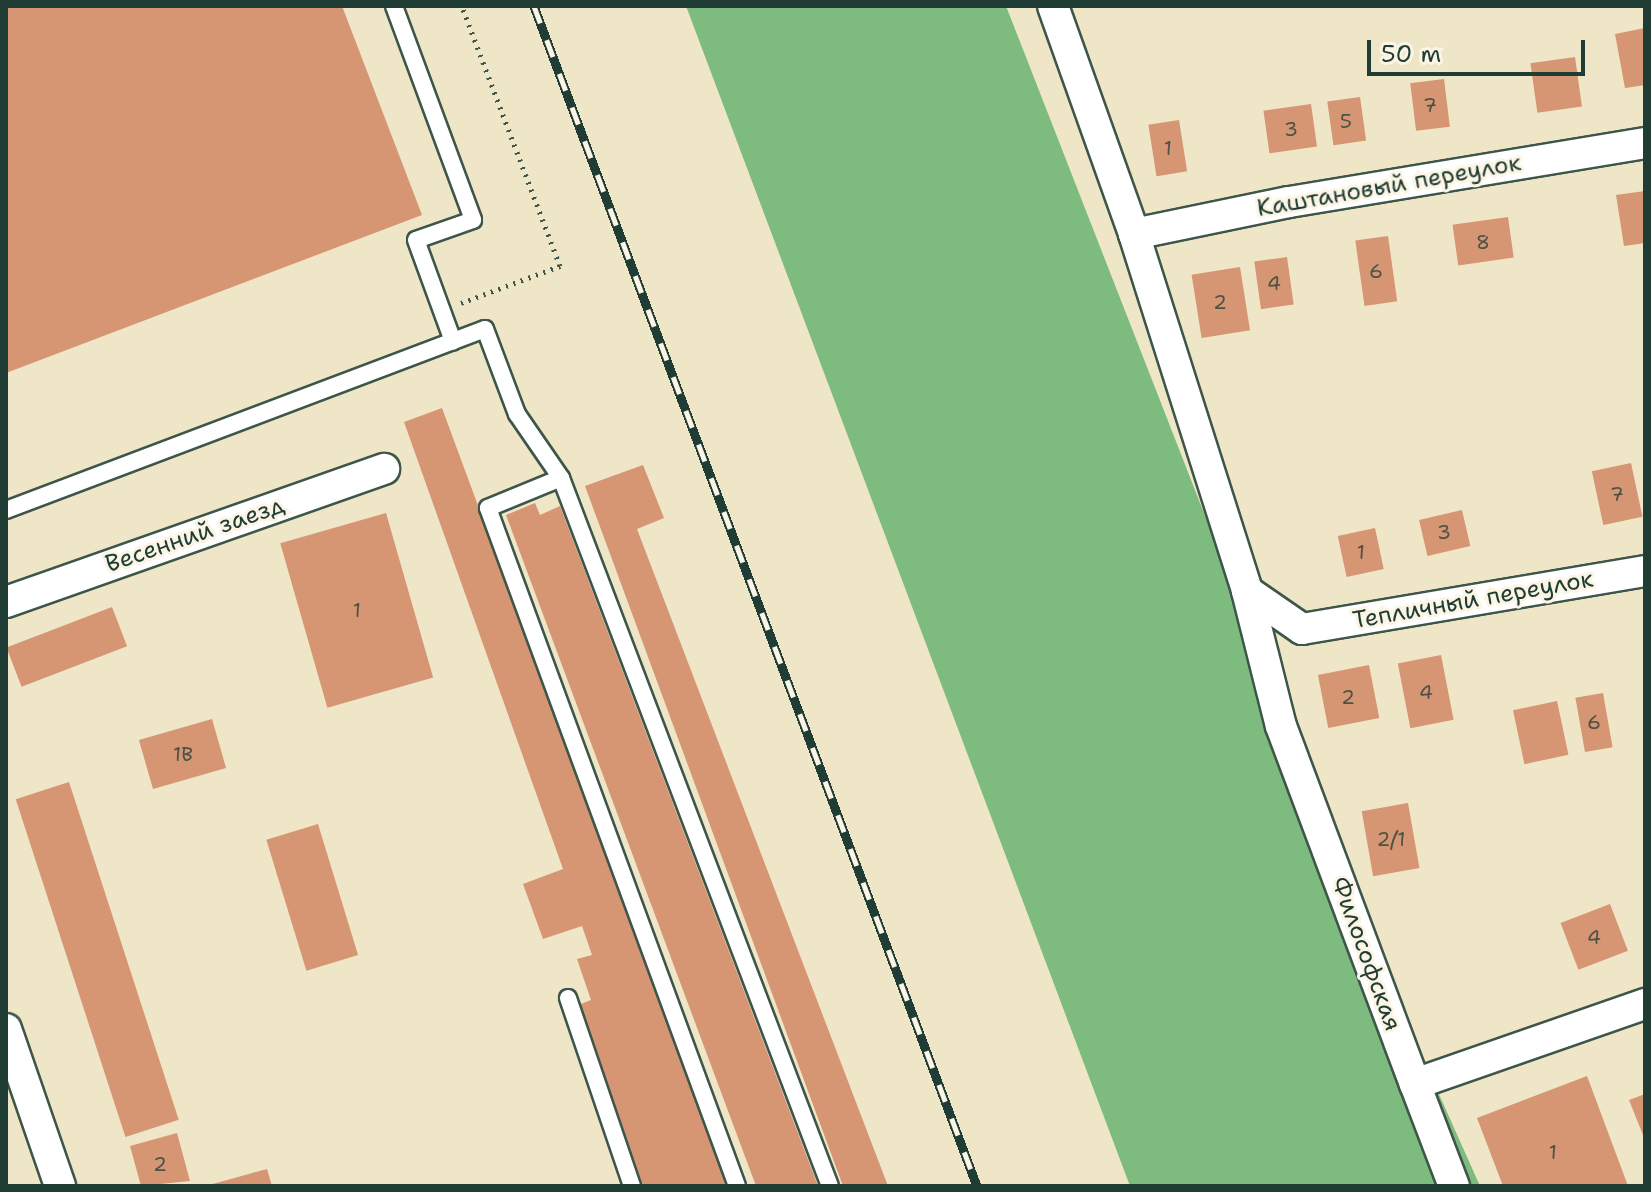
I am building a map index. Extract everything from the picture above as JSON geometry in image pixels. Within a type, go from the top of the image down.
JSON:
[{"type":"street","name":"Философская","points":[[1053,6],[1134,234],[1247,591],[1281,726],[1454,1186]]},
{"type":"street","name":"Каштановый переулок","points":[[1134,234],[1289,202],[1645,143]]},
{"type":"street","name":"Весенний заезд","points":[[6,602],[384,469]]},
{"type":"street","name":"Тепличный переулок","points":[[1247,591],[1302,629],[1645,571]]},
{"type":"street","points":[[1415,1084],[1645,1004]]},
{"type":"street","points":[[6,1029],[60,1186]]},
{"type":"lane","points":[[394,6],[473,220],[416,240],[453,341]]},
{"type":"lane","points":[[6,510],[485,329],[517,414],[561,478],[830,1186]]},
{"type":"lane","points":[[561,478],[488,508],[737,1186]]},
{"type":"lane","points":[[568,998],[632,1186]]},
{"type":"path","points":[[442,310],[560,266],[462,6]]},
{"type":"green space","points":[[686,6],[1006,6],[1375,951],[1480,1186],[1130,1186]]},
{"type":"building","points":[[6,6],[342,6],[422,215],[6,373]]},
{"type":"building","points":[[1645,28],[1645,85],[1625,88],[1615,34]]},
{"type":"building","points":[[1575,57],[1582,107],[1537,113],[1530,63]]},
{"type":"building","points":[[1444,79],[1450,127],[1416,131],[1410,83]]},
{"type":"building","points":[[1360,97],[1366,141],[1333,145],[1327,102]]},
{"type":"building","points":[[1311,104],[1317,147],[1269,153],[1263,111]]},
{"type":"building","points":[[1179,120],[1187,171],[1157,176],[1148,125]]},
{"type":"building","points":[[1645,191],[1645,243],[1624,246],[1616,195]]},
{"type":"building","points":[[1508,217],[1514,258],[1458,265],[1453,225]]},
{"type":"building","points":[[1388,236],[1397,301],[1365,306],[1355,241]]},
{"type":"building","points":[[1287,257],[1294,305],[1261,309],[1254,262]]},
{"type":"building","points":[[1240,267],[1250,330],[1202,338],[1192,275]]},
{"type":"building","points":[[442,408],[729,1186],[642,1186],[576,1006],[591,1000],[577,959],[592,955],[582,926],[543,939],[523,884],[563,869],[404,422]]},
{"type":"building","points":[[1631,463],[1642,517],[1603,525],[1592,471]]},
{"type":"building","points":[[643,465],[664,518],[637,529],[888,1186],[843,1186],[585,486]]},
{"type":"building","points":[[535,503],[540,515],[560,506],[818,1186],[756,1186],[506,515]]},
{"type":"building","points":[[1462,510],[1470,546],[1427,556],[1419,520]]},
{"type":"building","points":[[386,513],[433,677],[327,708],[280,543]]},
{"type":"building","points":[[1375,528],[1384,569],[1347,577],[1338,536]]},
{"type":"building","points":[[112,607],[127,646],[22,687],[7,647]]},
{"type":"building","points":[[1441,655],[1454,720],[1410,728],[1398,663]]},
{"type":"building","points":[[1369,665],[1379,718],[1328,728],[1318,675]]},
{"type":"building","points":[[1603,693],[1613,747],[1585,752],[1575,698]]},
{"type":"building","points":[[1557,701],[1568,755],[1524,764],[1513,710]]},
{"type":"building","points":[[212,719],[226,768],[153,789],[139,740]]},
{"type":"building","points":[[69,782],[179,1120],[125,1137],[16,799]]},
{"type":"building","points":[[1408,803],[1419,868],[1373,876],[1362,811]]},
{"type":"building","points":[[318,824],[358,955],[306,971],[266,840]]},
{"type":"building","points":[[1610,904],[1628,951],[1578,970],[1561,923]]},
{"type":"building","points":[[1587,1076],[1628,1186],[1503,1186],[1477,1118]]},
{"type":"building","points":[[1645,1094],[1645,1140],[1629,1100]]},
{"type":"building","points":[[177,1133],[190,1181],[141,1186],[130,1146]]},
{"type":"building","points":[[267,1169],[272,1186],[209,1186],[209,1185]]},
{"type":"railway","points":[[534,6],[977,1186]]}]
